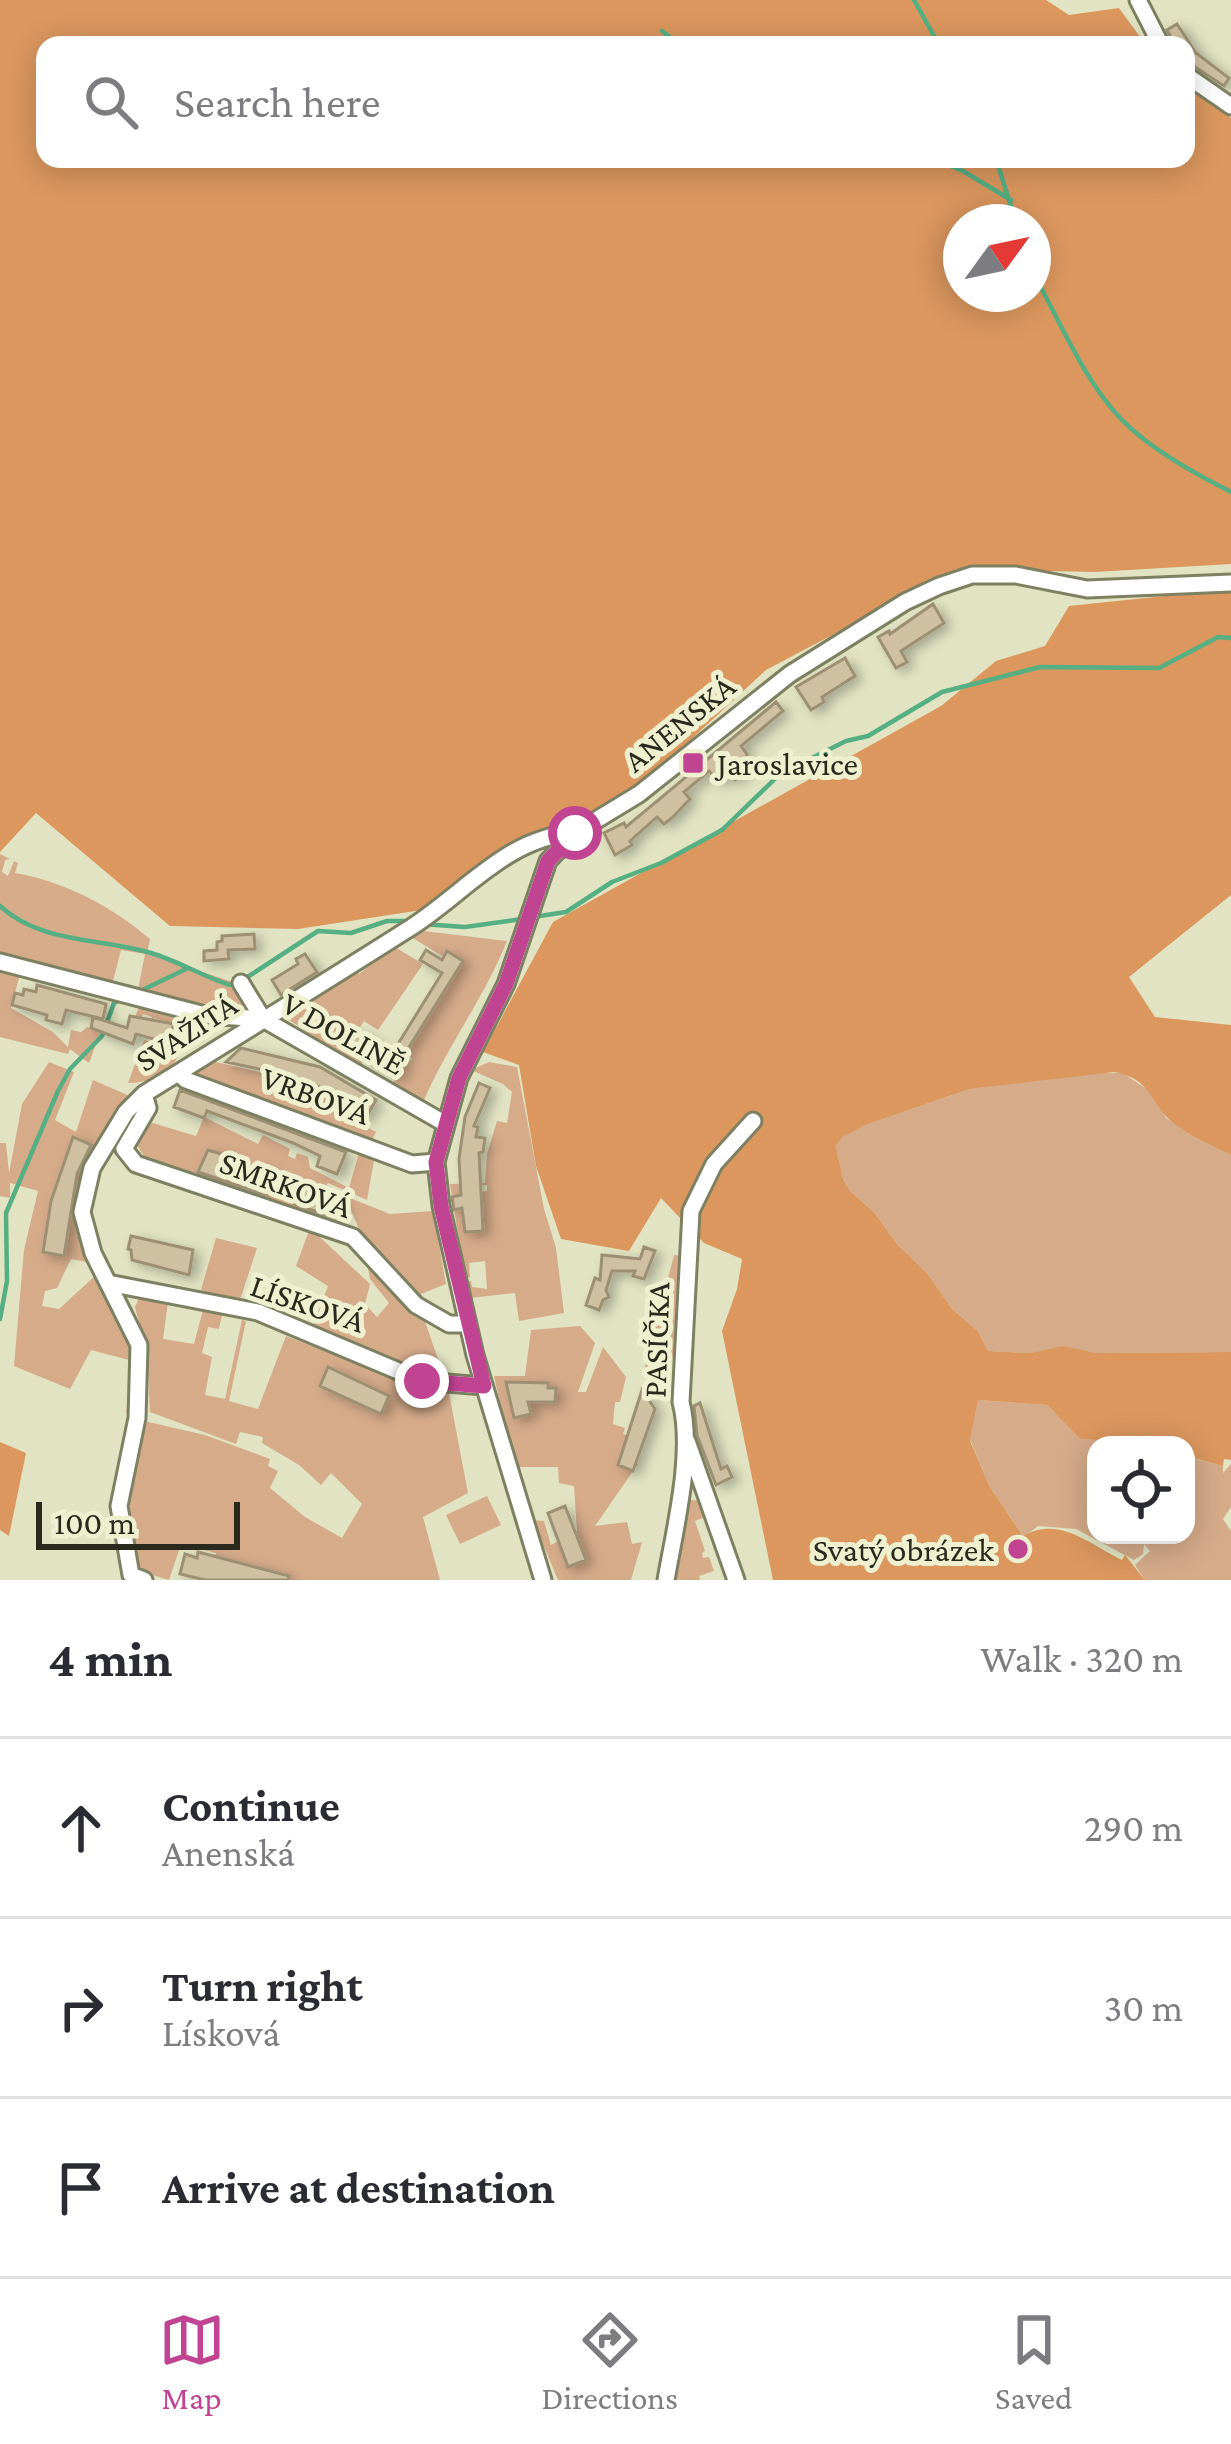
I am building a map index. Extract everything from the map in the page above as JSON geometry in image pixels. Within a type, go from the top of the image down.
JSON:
[{"type":"street","points":[[1138,0],[1156,36]]},
{"type":"street","points":[[1195,81],[1231,106]]},
{"type":"street","name":"ANENSKÁ","points":[[544,1580],[484,1386],[441,1206],[436,1162],[459,1078],[506,984],[548,861],[575,833],[639,794],[790,674],[939,586],[972,575],[1016,575],[1087,589],[1231,584]]},
{"type":"street","name":"SVAŽITÁ","points":[[137,1577],[119,1506],[137,1418],[139,1346],[93,1253],[82,1212],[92,1168],[126,1112],[144,1094],[417,923],[505,855],[551,834],[575,833]]},
{"type":"street","name":"V DOLINĚ","points":[[0,962],[205,1015],[262,1019],[444,1123]]},
{"type":"street","points":[[241,982],[262,1019]]},
{"type":"street","name":"VRBOVÁ","points":[[178,1073],[186,1080],[412,1164],[436,1162]]},
{"type":"street","name":"SMRKOVÁ","points":[[144,1094],[148,1108],[124,1149],[136,1164],[353,1237],[416,1305],[449,1324],[468,1324]]},
{"type":"street","name":"PASÍČKA","points":[[666,1580],[679,1506],[684,1433],[681,1402],[691,1210],[714,1164],[753,1121]]},
{"type":"street","name":"LÍSKOVÁ","points":[[108,1283],[258,1312],[422,1381],[484,1386]]},
{"type":"street","points":[[684,1433],[736,1580]]},
{"type":"shaded area","points":[[0,0],[1046,0],[1069,15],[1119,8],[1139,36],[36,36],[36,168],[1195,168],[1195,91],[1231,118],[1231,564],[1094,572],[957,569],[766,670],[630,796],[428,909],[298,929],[170,926],[36,813],[0,852]]},
{"type":"shaded area","points":[[1231,589],[1231,895],[1129,977],[1155,1017],[1231,1025],[1231,1155],[1177,1126],[1136,1080],[1114,1072],[970,1089],[868,1124],[842,1137],[836,1146],[850,1191],[927,1273],[952,1309],[978,1331],[988,1351],[1030,1353],[1063,1346],[1097,1353],[1231,1352],[1231,1460],[1224,1459],[1223,1466],[1195,1458],[1195,1436],[1080,1439],[1047,1405],[978,1400],[970,1441],[990,1487],[1023,1536],[1049,1529],[1074,1534],[1122,1560],[1125,1555],[1145,1580],[773,1580],[722,1331],[742,1259],[704,1243],[661,1198],[629,1251],[561,1239],[536,1166],[519,1065],[483,1052],[553,922],[941,706],[996,661],[1045,646],[1069,606]]},
{"type":"shaded area","points":[[0,854],[10,859],[5,860],[2,872],[8,876],[14,861],[18,863],[15,873],[70,889],[120,916],[150,939],[147,954],[233,982],[248,1012],[216,1015],[121,992],[123,985],[138,989],[145,954],[121,950],[111,989],[0,959]]},
{"type":"shaded area","points":[[423,931],[507,941],[422,1105],[389,1088],[412,1058],[402,1051],[397,1058],[390,1052],[396,1042],[409,1049],[463,962],[448,952],[444,957],[411,937]]},
{"type":"shaded area","points":[[393,946],[423,964],[378,1030],[364,1021],[348,1046],[365,1058],[359,1068],[282,1015],[354,970],[359,974]]},
{"type":"shaded area","points":[[0,968],[20,974],[11,1008],[53,1032],[68,1047],[71,1030],[101,1031],[89,1063],[70,1049],[68,1054],[0,1037]]},
{"type":"shaded area","points":[[139,1007],[206,1028],[204,1041],[188,1039],[166,1072],[128,1083],[144,1040],[161,1045],[174,1024],[154,1018],[145,1036],[152,1017],[143,1014],[138,1026]]},
{"type":"shaded area","points":[[207,1060],[316,1085],[314,1092],[340,1107],[339,1112],[376,1132],[372,1140],[193,1075],[191,1071]]},
{"type":"shaded area","points":[[49,1062],[74,1072],[55,1120],[76,1132],[93,1080],[132,1097],[80,1191],[82,1235],[92,1263],[71,1259],[57,1288],[45,1291],[42,1306],[59,1309],[97,1274],[133,1347],[133,1361],[91,1350],[70,1389],[14,1366],[24,1250],[38,1191],[10,1183],[10,1198],[0,1196],[0,1143],[6,1143],[9,1173],[22,1104]]},
{"type":"shaded area","points":[[489,1062],[517,1067],[556,1248],[564,1313],[519,1321],[515,1293],[470,1298],[467,1281],[472,1287],[487,1289],[485,1261],[469,1263],[470,1277],[466,1278],[454,1210],[476,1192],[487,1191],[487,1185],[461,1187],[461,1195],[452,1197],[450,1184],[485,1183],[497,1121],[507,1123],[512,1092],[471,1070]]},
{"type":"shaded area","points":[[1086,1073],[1123,1073],[1154,1094],[1166,1118],[1231,1155],[1231,1352],[1097,1353],[1063,1347],[1030,1353],[988,1351],[978,1331],[952,1309],[927,1273],[843,1179],[836,1146],[841,1137],[868,1124],[970,1089]]},
{"type":"shaded area","points":[[204,1117],[258,1144],[263,1135],[290,1149],[288,1156],[295,1159],[297,1153],[308,1157],[310,1168],[349,1188],[359,1153],[374,1160],[367,1200],[328,1183],[325,1188],[308,1181],[304,1192],[296,1190],[292,1203],[316,1211],[314,1216],[146,1159],[136,1144],[146,1121],[196,1136]]},
{"type":"shaded area","points":[[345,1196],[390,1214],[433,1211],[446,1284],[416,1296],[445,1379],[406,1368],[313,1326],[328,1286],[296,1266],[310,1228],[370,1284],[365,1304],[377,1317],[389,1303],[370,1279],[362,1236]]},
{"type":"shaded area","points":[[216,1238],[257,1248],[240,1300],[201,1290]]},
{"type":"shaded area","points":[[674,1255],[682,1256],[677,1344],[661,1396],[644,1371]]},
{"type":"shaded area","points":[[140,1296],[168,1302],[163,1339],[194,1344],[203,1310],[222,1315],[219,1329],[208,1327],[202,1353],[212,1357],[205,1395],[225,1399],[242,1320],[246,1321],[229,1401],[258,1409],[286,1336],[422,1389],[449,1393],[468,1493],[423,1517],[440,1580],[209,1580],[216,1553],[181,1544],[169,1580],[136,1570],[131,1482],[136,1428],[144,1421],[205,1435],[270,1459],[268,1466],[278,1471],[270,1488],[305,1517],[342,1538],[362,1504],[331,1473],[321,1485],[262,1443],[263,1437],[240,1432],[236,1444],[150,1412],[147,1354],[135,1307]]},
{"type":"shaded area","points":[[580,1326],[595,1343],[578,1392],[586,1392],[603,1347],[626,1377],[620,1402],[615,1402],[613,1424],[634,1437],[625,1458],[638,1464],[595,1526],[627,1522],[632,1544],[642,1542],[631,1580],[558,1580],[533,1520],[544,1521],[551,1545],[577,1531],[574,1486],[559,1483],[558,1467],[514,1467],[494,1376],[525,1376],[531,1330]]},
{"type":"shaded area","points":[[133,1363],[132,1408],[126,1413]]},
{"type":"shaded area","points":[[978,1400],[1047,1405],[1080,1439],[1087,1439],[1087,1535],[1076,1529],[1038,1526],[1024,1537],[990,1487],[970,1440]]},
{"type":"shaded area","points":[[0,1442],[26,1453],[9,1536],[0,1530]]},
{"type":"shaded area","points":[[1195,1459],[1223,1466],[1223,1473],[1231,1464],[1231,1507],[1223,1519],[1231,1531],[1231,1580],[1145,1580],[1135,1565],[1150,1551],[1144,1544],[1195,1544]]},
{"type":"shaded area","points":[[487,1496],[501,1525],[460,1544],[446,1515]]},
{"type":"shaded area","points":[[684,1499],[702,1501],[705,1517],[695,1521],[703,1558],[709,1557],[714,1571],[699,1576],[700,1580],[675,1580]]},
{"type":"shaded area","points":[[1104,1544],[1144,1544],[1143,1554],[1134,1560]]},
{"type":"building","points":[[1177,24],[1185,36],[1170,36],[1167,30]]},
{"type":"building","points":[[1195,51],[1229,78],[1224,86],[1195,67]]},
{"type":"building","points":[[933,604],[944,623],[901,651],[907,662],[896,668],[878,637],[890,634]]},
{"type":"building","points":[[845,658],[855,676],[811,710],[796,687]]},
{"type":"building","points":[[776,702],[783,711],[741,746],[747,754],[744,771],[735,780],[730,773],[719,782],[709,771],[684,792],[690,799],[673,817],[664,824],[657,817],[630,841],[632,845],[615,855],[604,833],[624,823],[626,827]]},
{"type":"building","points":[[254,934],[255,949],[228,950],[229,959],[204,961],[204,951],[217,950],[222,936]]},
{"type":"building","points":[[426,950],[442,960],[447,951],[463,961],[401,1060],[405,1063],[396,1078],[347,1046],[357,1030],[393,1052],[442,973],[420,960]]},
{"type":"building","points":[[305,954],[317,972],[281,995],[272,980]]},
{"type":"building","points":[[37,985],[106,1004],[103,1019],[66,1010],[62,1024],[12,1005],[15,993],[36,992]]},
{"type":"building","points":[[130,1016],[174,1024],[168,1043],[136,1034],[133,1044],[91,1028],[93,1017],[127,1028]]},
{"type":"building","points":[[241,1048],[320,1067],[376,1100],[365,1119],[316,1085],[226,1062]]},
{"type":"building","points":[[479,1083],[490,1088],[474,1126],[478,1127],[476,1137],[485,1138],[479,1153],[483,1231],[465,1232],[462,1208],[454,1210],[452,1197],[461,1195],[459,1159],[465,1117]]},
{"type":"building","points":[[180,1090],[346,1152],[337,1174],[317,1166],[320,1156],[293,1143],[207,1111],[204,1118],[174,1107]]},
{"type":"building","points":[[73,1137],[91,1145],[77,1174],[64,1256],[43,1252],[51,1201]]},
{"type":"building","points":[[208,1150],[231,1157],[227,1168],[244,1174],[259,1173],[261,1168],[272,1172],[264,1194],[198,1172]]},
{"type":"building","points":[[297,1186],[341,1201],[343,1213],[334,1218],[292,1203]]},
{"type":"building","points":[[131,1236],[193,1250],[189,1275],[132,1260]]},
{"type":"building","points":[[644,1247],[655,1251],[644,1279],[633,1276],[635,1271],[612,1271],[606,1290],[609,1297],[599,1310],[586,1305],[595,1278],[600,1280],[602,1255],[640,1259]]},
{"type":"building","points":[[328,1367],[389,1396],[381,1414],[320,1386]]},
{"type":"building","points":[[506,1382],[548,1383],[548,1388],[556,1388],[555,1402],[528,1402],[531,1414],[514,1418]]},
{"type":"building","points":[[642,1390],[655,1409],[633,1471],[618,1465]]},
{"type":"building","points":[[700,1403],[721,1469],[727,1466],[732,1477],[716,1485],[697,1435],[694,1406]]},
{"type":"building","points":[[565,1506],[586,1560],[568,1567],[548,1513]]},
{"type":"building","points":[[198,1552],[289,1576],[288,1580],[205,1580],[180,1574],[185,1554],[197,1558]]},
{"type":"waterway","points":[[914,0],[934,36]]},
{"type":"waterway","points":[[662,31],[668,36]]},
{"type":"waterway","points":[[956,168],[1011,200]]},
{"type":"waterway","points":[[999,168],[1010,204]]},
{"type":"waterway","points":[[1051,307],[1084,368],[1121,419],[1159,450],[1231,492]]},
{"type":"waterway","points":[[533,917],[566,912],[612,882],[661,863],[722,830],[780,774],[846,741],[868,736],[942,692],[1040,667],[1159,668],[1218,637],[1231,638]]},
{"type":"waterway","points":[[0,906],[53,934],[151,953],[235,983]]},
{"type":"waterway","points":[[421,924],[465,927],[522,919]]},
{"type":"waterway","points":[[246,978],[318,931],[351,933],[387,921],[410,921]]},
{"type":"waterway","points":[[138,992],[186,969]]},
{"type":"waterway","points":[[0,1319],[7,1281],[6,1213],[58,1091],[70,1069],[102,1036],[114,1003],[122,999]]},
{"type":"place","name":"Jaroslavice","points":[[693,763]]},
{"type":"place","name":"Svatý obrázek","points":[[1018,1549]]},
{"type":"route","points":[[422,1381],[484,1386],[441,1206],[436,1162],[459,1078],[506,984],[548,861],[575,833]]}]
